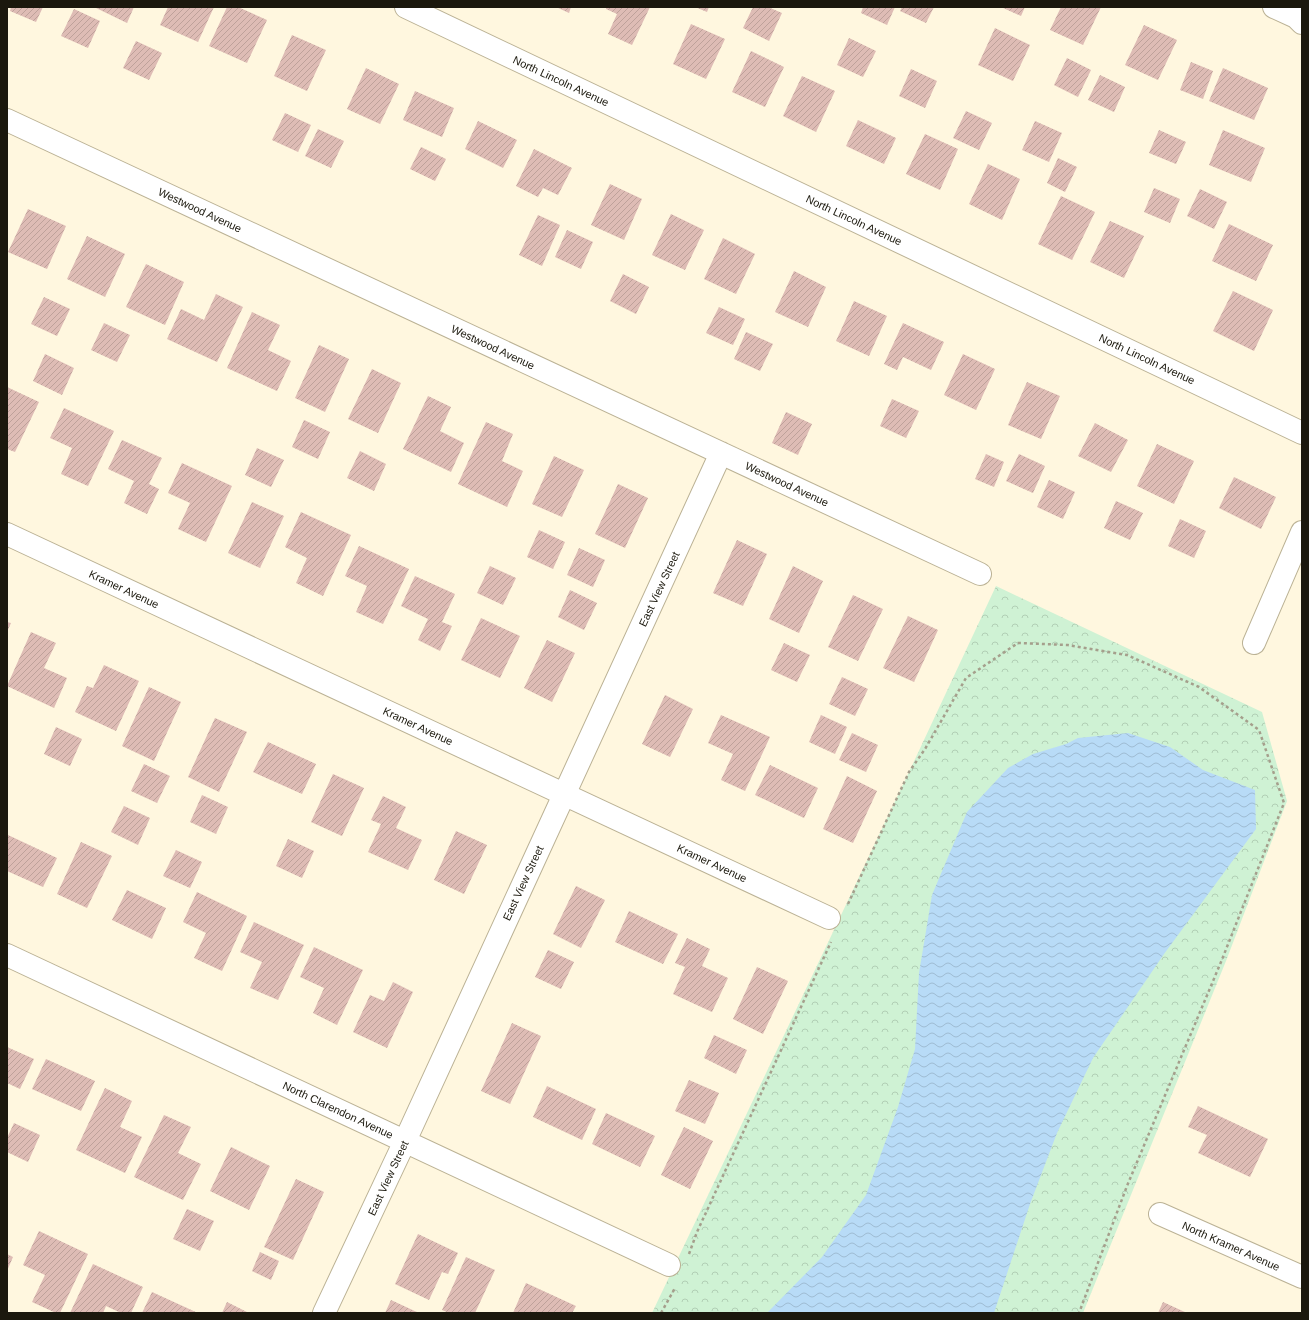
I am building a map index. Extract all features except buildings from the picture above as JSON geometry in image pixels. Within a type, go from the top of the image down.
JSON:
[{"type":"street","name":"North Lincoln Avenue","points":[[406,7],[1302,433]]},
{"type":"street","points":[[1274,7],[1296,17],[1302,23]]},
{"type":"street","name":"Westwood Avenue","points":[[7,120],[980,574]]},
{"type":"street","name":"East View Street","points":[[324,1313],[405,1141],[721,453]]},
{"type":"street","points":[[1254,643],[1302,532]]},
{"type":"street","name":"Kramer Avenue","points":[[7,534],[836,921]]},
{"type":"street","name":"North Clarendon Avenue","points":[[7,955],[678,1269]]},
{"type":"street","name":"North Kramer Avenue","points":[[1160,1214],[1302,1277]]},
{"type":"path","points":[[661,1313],[678,1269],[697,1232],[836,921],[910,772],[966,678],[1018,643],[1068,645],[1127,655],[1199,686],[1259,730],[1284,803],[1222,962],[1127,1186],[1079,1313]]},
{"type":"green space","points":[[996,586],[1262,712],[1287,801],[1226,961],[1083,1313],[652,1313],[909,772]]},
{"type":"water","points":[[1128,733],[1170,747],[1203,770],[1255,790],[1256,829],[1164,954],[1093,1058],[1057,1133],[1030,1204],[994,1313],[767,1313],[822,1257],[866,1195],[898,1107],[915,1049],[919,973],[932,895],[967,812],[1008,768],[1033,754],[1066,744],[1078,738]]}]
